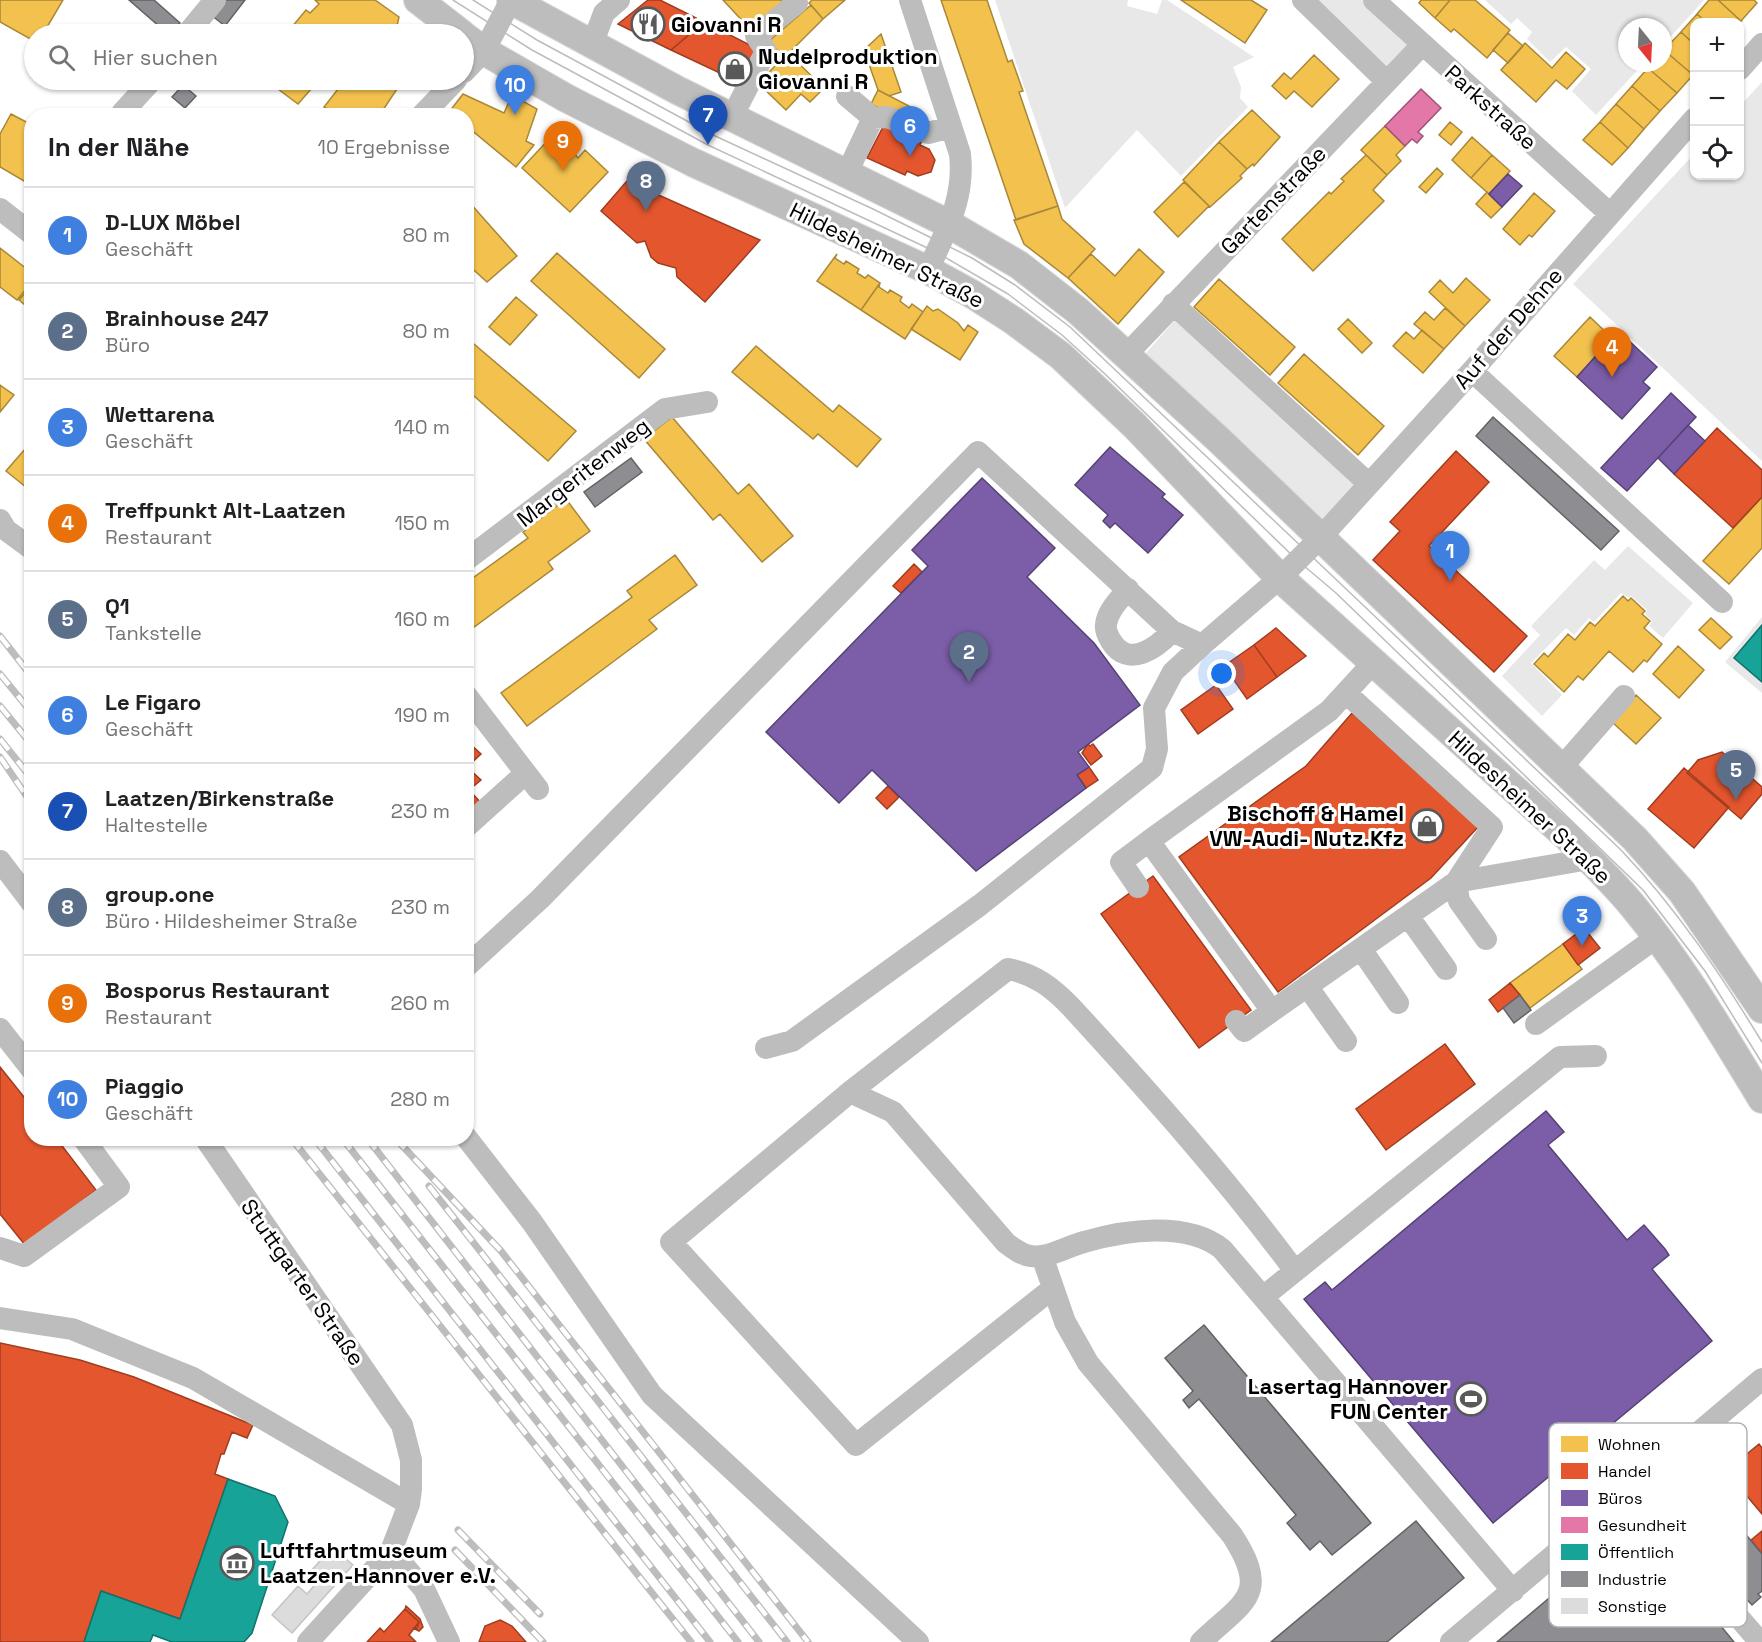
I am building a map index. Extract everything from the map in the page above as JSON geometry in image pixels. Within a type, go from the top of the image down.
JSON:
[{"type":"main road","name":"Hildesheimer Straße","points":[[418,0],[449,24]]},
{"type":"main road","points":[[511,0],[592,45],[732,117],[950,224],[1019,265],[1078,311],[1321,537],[1635,839],[1682,892],[1762,1009]]},
{"type":"main road","name":"Hildesheimer Straße","points":[[474,42],[566,98],[692,162],[928,270],[980,299],[1061,356],[1135,426],[1280,578],[1589,859],[1631,904],[1657,937],[1703,1004],[1762,1100]]},
{"type":"street","points":[[195,24],[215,0]]},
{"type":"street","points":[[474,36],[511,0]]},
{"type":"street","points":[[592,45],[604,13],[619,0]]},
{"type":"street","points":[[909,0],[960,154],[963,178],[950,224],[928,270]]},
{"type":"street","points":[[1303,0],[1386,81]]},
{"type":"street","name":"Parkstraße","points":[[1374,0],[1609,213]]},
{"type":"street","points":[[732,117],[766,51],[756,36],[797,3]]},
{"type":"street","points":[[1744,64],[1762,44]]},
{"type":"street","name":"Gartenstraße","points":[[1126,356],[1173,304],[1422,45]]},
{"type":"street","points":[[126,108],[143,90]]},
{"type":"street","points":[[429,108],[446,90]]},
{"type":"street","points":[[847,96],[873,118],[887,117],[928,133],[951,127]]},
{"type":"street","points":[[847,173],[873,118]]},
{"type":"street","name":"Auf der Dehne","points":[[1321,537],[1472,371],[1609,213],[1690,124]]},
{"type":"street","points":[[0,208],[24,228]]},
{"type":"street","points":[[1173,304],[1369,484]]},
{"type":"street","points":[[1472,371],[1722,603]]},
{"type":"street","name":"Margeritenweg","points":[[474,554],[665,409],[707,402]]},
{"type":"street","points":[[474,960],[540,898],[978,452],[1173,631],[1202,645]]},
{"type":"street","points":[[0,520],[6,530],[24,543]]},
{"type":"street","points":[[766,1048],[792,1041],[980,904],[1152,768],[1157,749],[1154,708],[1173,672],[1280,578],[1321,537]]},
{"type":"street","points":[[1128,589],[1110,611],[1106,624],[1107,634],[1115,647],[1126,654],[1138,655],[1152,650],[1173,631]]},
{"type":"street","points":[[1138,887],[1121,862],[1329,711],[1373,663]]},
{"type":"street","points":[[1236,1021],[1244,1031],[1456,882],[1492,827],[1346,693]]},
{"type":"street","points":[[1561,768],[1624,696]]},
{"type":"street","points":[[474,705],[532,781],[474,821]]},
{"type":"street","points":[[1149,841],[1272,1011]]},
{"type":"street","points":[[1456,882],[1589,859]]},
{"type":"street","points":[[0,861],[24,892]]},
{"type":"street","points":[[1456,882],[1459,901],[1486,939]]},
{"type":"street","points":[[1408,916],[1446,969]]},
{"type":"street","points":[[1536,1023],[1657,937]]},
{"type":"street","points":[[1360,949],[1398,1003]]},
{"type":"street","points":[[1053,1288],[856,1445],[671,1242],[850,1092],[1008,969],[1027,973],[1054,990],[1185,1132],[1248,1207],[1295,1271]]},
{"type":"street","points":[[1307,986],[1346,1041]]},
{"type":"street","points":[[0,1029],[24,1060]]},
{"type":"street","points":[[1263,1297],[1560,1057],[1596,1056]]},
{"type":"street","points":[[850,1092],[892,1112],[1006,1243],[1030,1256],[1042,1256],[1086,1241],[1121,1234],[1158,1231],[1210,1239],[1222,1249],[1513,1591]]},
{"type":"street","points":[[0,1248],[24,1256],[119,1187],[89,1146]]},
{"type":"street","name":"Stuttgarter Straße","points":[[210,1146],[402,1425],[411,1460],[409,1504]]},
{"type":"street","points":[[473,1146],[532,1222],[652,1395],[918,1642]]},
{"type":"street","points":[[1042,1256],[1065,1322],[1088,1363],[1232,1535],[1248,1560],[1252,1573],[1247,1598],[1201,1642]]},
{"type":"street","points":[[0,1318],[72,1329],[193,1378],[409,1504],[391,1551],[308,1642]]},
{"type":"street","points":[[1709,1423],[1762,1379]]},
{"type":"street","points":[[391,1551],[424,1589],[449,1642]]},
{"type":"street","points":[[1451,1642],[1549,1560]]},
{"type":"street","points":[[1747,1627],[1760,1642]]},
{"type":"shaded area","points":[[995,0],[1128,0],[1127,6],[1157,14],[1162,0],[1167,0],[1254,57],[1233,67],[1241,87],[1240,98],[1248,107],[1181,176],[1137,130],[1065,208]]},
{"type":"shaded area","points":[[1313,0],[1362,0],[1412,46],[1386,73]]},
{"type":"shaded area","points":[[1485,0],[1704,0],[1672,35],[1672,18],[1618,18],[1618,72],[1636,72],[1596,115],[1572,91],[1591,69],[1566,47],[1550,62],[1527,39],[1532,32],[1517,18],[1511,24]]},
{"type":"shaded area","points":[[1762,82],[1762,461],[1573,284],[1690,158],[1690,180],[1744,180],[1744,102]]},
{"type":"shaded area","points":[[1180,314],[1363,484],[1320,529],[1140,360]]},
{"type":"shaded area","points":[[1628,546],[1693,603],[1663,638],[1649,626],[1652,621],[1645,614],[1647,610],[1631,596],[1628,598],[1621,593],[1594,622],[1589,618],[1574,635],[1566,628],[1531,663],[1562,695],[1542,716],[1502,676],[1540,635],[1531,626],[1594,560],[1605,570]]},
{"type":"shaded area","points":[[1762,617],[1762,693],[1725,662]]},
{"type":"building: Wohnen","points":[[0,0],[63,0],[49,24],[24,24],[24,35],[0,22]]},
{"type":"building: Wohnen","points":[[315,0],[375,0],[399,17],[397,24],[294,24],[306,10],[310,13],[319,4]]},
{"type":"building: Wohnen","points":[[723,0],[781,0],[784,3],[749,28]]},
{"type":"building: Wohnen","points":[[812,0],[845,0],[823,19],[809,3]]},
{"type":"building: Wohnen","points":[[941,0],[987,0],[1008,62],[1012,60],[1023,91],[1019,92],[1058,206],[1016,220]]},
{"type":"building: Wohnen","points":[[1181,0],[1251,0],[1267,10],[1245,43]]},
{"type":"building: Wohnen","points":[[1421,0],[1450,0],[1435,18],[1419,3]]},
{"type":"building: Wohnen","points":[[1450,0],[1475,0],[1510,30],[1487,58],[1454,29],[1451,32],[1435,18]]},
{"type":"building: Wohnen","points":[[1709,0],[1718,0],[1738,18],[1702,18],[1697,14]]},
{"type":"building: Wohnen","points":[[1718,0],[1754,0],[1757,3],[1744,18],[1738,18]]},
{"type":"building: Wohnen","points":[[811,5],[823,19],[784,58],[769,41]]},
{"type":"building: Wohnen","points":[[1690,22],[1690,40],[1681,32]]},
{"type":"building: Wohnen","points":[[1681,32],[1690,40],[1690,72],[1672,57],[1672,42]]},
{"type":"building: Wohnen","points":[[1508,33],[1523,46],[1508,63],[1493,50]]},
{"type":"building: Wohnen","points":[[881,34],[901,92],[889,96],[878,90],[864,50]]},
{"type":"building: Wohnen","points":[[1525,43],[1552,68],[1566,52],[1585,69],[1567,89],[1556,80],[1536,102],[1501,70]]},
{"type":"building: Wohnen","points":[[788,53],[824,88],[810,102],[801,94],[786,110],[758,83]]},
{"type":"building: Wohnen","points":[[1314,55],[1339,79],[1312,107],[1294,91],[1286,99],[1272,86],[1284,73],[1291,79]]},
{"type":"building: Wohnen","points":[[1672,57],[1690,72],[1690,78],[1677,93],[1653,72],[1672,72]]},
{"type":"building: Wohnen","points":[[1644,72],[1653,72],[1677,93],[1660,111],[1632,86]]},
{"type":"building: Wohnen","points":[[1632,86],[1660,111],[1644,129],[1616,104]]},
{"type":"building: Wohnen","points":[[279,90],[310,90],[298,104]]},
{"type":"building: Wohnen","points":[[337,90],[396,90],[384,108],[324,107]]},
{"type":"building: Wohnen","points":[[878,90],[911,107],[905,121],[871,104]]},
{"type":"building: Wohnen","points":[[463,94],[504,113],[512,95],[537,109],[526,141],[534,145],[516,167],[474,132],[474,108],[452,108]]},
{"type":"building: Wohnen","points":[[1616,104],[1644,129],[1628,148],[1600,122]]},
{"type":"building: Wohnen","points":[[1252,110],[1280,137],[1254,166],[1253,164],[1247,169],[1219,142]]},
{"type":"building: Wohnen","points":[[11,114],[24,121],[24,181],[0,167],[0,134]]},
{"type":"building: Wohnen","points":[[1450,122],[1462,132],[1451,145],[1439,135]]},
{"type":"building: Wohnen","points":[[1600,122],[1628,148],[1612,165],[1583,140]]},
{"type":"building: Wohnen","points":[[1385,126],[1405,146],[1396,155],[1401,161],[1387,175],[1361,150]]},
{"type":"building: Wohnen","points":[[551,137],[571,156],[574,153],[578,158],[585,150],[608,172],[570,212],[522,168]]},
{"type":"building: Wohnen","points":[[1472,137],[1492,155],[1471,178],[1452,160]]},
{"type":"building: Wohnen","points":[[1219,142],[1247,169],[1240,176],[1242,178],[1210,207],[1183,180]]},
{"type":"building: Wohnen","points":[[1366,155],[1387,175],[1373,190],[1384,201],[1313,271],[1282,239],[1329,192],[1331,194],[1344,181],[1341,179]]},
{"type":"building: Wohnen","points":[[1492,155],[1510,171],[1489,194],[1471,178]]},
{"type":"building: Wohnen","points":[[1437,168],[1443,174],[1426,193],[1419,187]]},
{"type":"building: Wohnen","points":[[1184,182],[1209,206],[1178,237],[1154,212]]},
{"type":"building: Wohnen","points":[[1487,192],[1502,207],[1491,218],[1476,204]]},
{"type":"building: Wohnen","points":[[1534,193],[1555,211],[1532,237],[1529,235],[1520,245],[1503,229]]},
{"type":"building: Wohnen","points":[[1058,206],[1062,219],[1095,249],[1068,278],[1024,244],[1014,220]]},
{"type":"building: Wohnen","points":[[474,208],[517,256],[487,282],[474,270]]},
{"type":"building: Wohnen","points":[[0,248],[24,267],[24,292],[17,300],[0,287]]},
{"type":"building: Wohnen","points":[[1139,249],[1164,272],[1118,324],[1068,278],[1091,254],[1115,276]]},
{"type":"building: Wohnen","points":[[557,253],[665,349],[639,378],[531,281]]},
{"type":"building: Wohnen","points":[[837,254],[835,258],[844,264],[846,261],[859,269],[857,273],[865,278],[868,275],[880,283],[861,310],[817,281]]},
{"type":"building: Wohnen","points":[[1466,278],[1490,300],[1465,326],[1429,292],[1440,280],[1453,293]]},
{"type":"building: Wohnen","points":[[1219,279],[1295,347],[1270,375],[1194,307]]},
{"type":"building: Wohnen","points":[[880,283],[879,287],[888,293],[890,290],[902,297],[900,301],[909,308],[912,304],[923,312],[905,339],[861,310]]},
{"type":"building: Wohnen","points":[[24,294],[24,304],[19,300]]},
{"type":"building: Wohnen","points":[[516,297],[537,315],[510,345],[489,327]]},
{"type":"building: Wohnen","points":[[927,306],[933,311],[938,309],[958,323],[964,331],[968,325],[978,332],[960,360],[911,329]]},
{"type":"building: Wohnen","points":[[1445,308],[1465,326],[1444,349],[1414,324],[1425,312],[1434,320]]},
{"type":"building: Wohnen","points":[[1590,317],[1612,338],[1577,377],[1554,356]]},
{"type":"building: Wohnen","points":[[1348,319],[1372,343],[1362,353],[1338,329]]},
{"type":"building: Wohnen","points":[[1422,330],[1444,349],[1423,373],[1393,346],[1406,332],[1414,339]]},
{"type":"building: Wohnen","points":[[474,344],[576,431],[548,461],[474,396]]},
{"type":"building: Wohnen","points":[[756,346],[833,412],[839,405],[881,439],[857,467],[818,434],[813,439],[732,372]]},
{"type":"building: Wohnen","points":[[1304,354],[1384,426],[1358,455],[1278,383]]},
{"type":"building: Wohnen","points":[[0,385],[14,395],[0,412]]},
{"type":"building: Wohnen","points":[[672,417],[738,494],[749,484],[793,536],[762,562],[720,514],[713,520],[644,439]]},
{"type":"building: Wohnen","points":[[24,450],[24,486],[6,471]]},
{"type":"building: Wohnen","points":[[1762,497],[1762,548],[1729,584],[1703,561]]},
{"type":"building: Wohnen","points":[[566,499],[590,531],[548,562],[553,569],[474,627],[474,577],[528,538],[523,532]]},
{"type":"building: Wohnen","points":[[675,555],[697,585],[649,620],[657,629],[527,726],[501,693],[632,597],[627,591]]},
{"type":"building: Wohnen","points":[[1623,596],[1628,601],[1631,598],[1645,611],[1642,614],[1650,621],[1644,628],[1662,644],[1647,662],[1644,660],[1633,672],[1609,651],[1583,680],[1578,676],[1564,692],[1534,664],[1544,653],[1548,657],[1568,634],[1575,640],[1590,622],[1595,626]]},
{"type":"building: Wohnen","points":[[1711,618],[1732,637],[1720,649],[1699,630]]},
{"type":"building: Wohnen","points":[[1678,646],[1704,670],[1679,698],[1653,674]]},
{"type":"building: Wohnen","points":[[1636,695],[1661,718],[1636,744],[1612,722]]},
{"type":"building: Wohnen","points":[[1563,944],[1582,969],[1530,1008],[1510,983]]},
{"type":"building: Handel","points":[[648,0],[660,0],[704,22],[671,50],[618,24]]},
{"type":"building: Handel","points":[[704,22],[756,48],[739,82],[671,50]]},
{"type":"building: Handel","points":[[886,121],[923,138],[920,145],[929,149],[935,160],[931,172],[918,176],[907,171],[905,175],[867,158]]},
{"type":"building: Handel","points":[[627,181],[760,240],[705,302],[677,277],[676,268],[658,263],[651,257],[645,241],[637,243],[601,211]]},
{"type":"building: Handel","points":[[1717,428],[1762,470],[1762,497],[1733,528],[1674,474]]},
{"type":"building: Handel","points":[[1456,451],[1489,482],[1429,546],[1527,636],[1494,672],[1373,560],[1400,531],[1390,522]]},
{"type":"building: Handel","points":[[914,564],[922,572],[901,593],[893,586]]},
{"type":"building: Handel","points":[[1276,628],[1306,656],[1277,677],[1254,645]]},
{"type":"building: Handel","points":[[1254,645],[1277,677],[1247,699],[1224,666]]},
{"type":"building: Handel","points":[[1216,685],[1233,709],[1198,734],[1181,710]]},
{"type":"building: Handel","points":[[1352,713],[1478,827],[1431,878],[1278,992],[1179,857],[1306,766]]},
{"type":"building: Handel","points":[[1088,744],[1090,746],[1093,744],[1102,756],[1091,765],[1082,753]]},
{"type":"building: Handel","points":[[474,747],[481,754],[474,761]]},
{"type":"building: Handel","points":[[1722,752],[1762,787],[1762,794],[1741,819],[1687,773],[1698,760]]},
{"type":"building: Handel","points":[[1089,767],[1098,780],[1086,788],[1077,775]]},
{"type":"building: Handel","points":[[1684,768],[1729,807],[1694,848],[1648,809]]},
{"type":"building: Handel","points":[[474,774],[481,780],[474,786]]},
{"type":"building: Handel","points":[[888,786],[899,797],[887,809],[876,798]]},
{"type":"building: Handel","points":[[474,795],[484,806],[474,815]]},
{"type":"building: Handel","points":[[1153,876],[1251,1010],[1199,1048],[1101,914]]},
{"type":"building: Handel","points":[[1584,928],[1600,948],[1578,965],[1563,944]]},
{"type":"building: Handel","points":[[1510,983],[1520,995],[1498,1012],[1489,1000]]},
{"type":"building: Handel","points":[[1445,1044],[1475,1084],[1386,1150],[1356,1109]]},
{"type":"building: Handel","points":[[0,1067],[24,1097],[24,1146],[62,1146],[96,1190],[25,1245],[0,1214]]},
{"type":"building: Handel","points":[[0,1343],[80,1360],[134,1377],[253,1425],[247,1438],[232,1432],[224,1454],[221,1454],[215,1474],[228,1479],[180,1619],[101,1591],[84,1642],[0,1642]]},
{"type":"building: Handel","points":[[1759,1444],[1762,1448],[1762,1514],[1747,1496],[1747,1454]]},
{"type":"building: Handel","points":[[1762,1531],[1762,1554],[1751,1540]]},
{"type":"building: Handel","points":[[406,1606],[420,1619],[423,1627],[419,1631],[413,1628],[417,1628],[419,1622],[405,1609]]},
{"type":"building: Handel","points":[[405,1609],[419,1622],[409,1635],[416,1642],[367,1642],[380,1628],[384,1632]]},
{"type":"building: Handel","points":[[500,1620],[512,1626],[526,1642],[479,1642],[485,1626]]},
{"type":"building: Büros","points":[[1508,174],[1522,186],[1502,207],[1489,194]]},
{"type":"building: Büros","points":[[1612,338],[1620,345],[1627,339],[1657,367],[1643,382],[1650,388],[1622,419],[1577,377]]},
{"type":"building: Büros","points":[[1671,393],[1696,417],[1627,491],[1601,468]]},
{"type":"building: Büros","points":[[1688,425],[1705,441],[1674,474],[1658,458]]},
{"type":"building: Büros","points":[[1110,447],[1165,494],[1162,497],[1183,515],[1148,553],[1115,523],[1110,528],[1103,521],[1108,515],[1075,485]]},
{"type":"building: Büros","points":[[982,478],[1055,548],[1027,577],[1094,643],[1140,705],[1078,752],[1089,767],[1077,775],[1086,788],[976,871],[872,770],[839,803],[766,732],[928,566],[912,550]]},
{"type":"building: Büros","points":[[1546,1111],[1564,1132],[1548,1145],[1627,1240],[1644,1225],[1665,1249],[1669,1255],[1652,1269],[1712,1341],[1613,1423],[1549,1423],[1549,1476],[1493,1523],[1304,1299],[1325,1282],[1332,1290]]},
{"type":"building: Gesundheit","points":[[1421,89],[1441,108],[1418,132],[1423,136],[1417,143],[1412,139],[1405,146],[1385,126]]},
{"type":"building: Öffentlich","points":[[1762,625],[1762,682],[1734,658]]},
{"type":"building: Öffentlich","name":"Luftfahrtmuseum Laatzen-Hannover e.V.","points":[[228,1479],[275,1496],[288,1522],[252,1633],[244,1642],[172,1642],[153,1635],[150,1642],[84,1642],[101,1591],[180,1619]]},
{"type":"building: Industrie","points":[[129,0],[154,0],[180,23],[157,24]]},
{"type":"building: Industrie","points":[[223,0],[245,0],[227,24],[222,24],[211,15]]},
{"type":"building: Industrie","points":[[178,90],[189,90],[196,96],[185,108],[172,97]]},
{"type":"building: Industrie","points":[[1493,417],[1619,531],[1601,550],[1476,436]]},
{"type":"building: Industrie","points":[[631,458],[642,472],[595,507],[584,492]]},
{"type":"building: Industrie","points":[[1520,995],[1531,1010],[1514,1023],[1503,1008]]},
{"type":"building: Industrie","points":[[1204,1325],[1371,1523],[1332,1555],[1320,1541],[1310,1550],[1287,1523],[1296,1515],[1199,1399],[1189,1408],[1183,1400],[1193,1391],[1165,1358]]},
{"type":"building: Industrie","points":[[1416,1521],[1464,1578],[1387,1642],[1271,1642]]},
{"type":"building: Industrie","points":[[1747,1536],[1762,1554],[1762,1591],[1758,1594],[1761,1597],[1752,1605],[1747,1600]]},
{"type":"building: Industrie","points":[[1549,1598],[1549,1627],[1722,1627],[1734,1642],[1497,1642]]},
{"type":"building: Sonstige","points":[[334,1545],[338,1549],[334,1554],[342,1561],[345,1558],[353,1565],[292,1633],[272,1615],[298,1586],[307,1594],[320,1579],[311,1571]]},
{"type":"tram line","points":[[453,0],[532,50],[708,145],[936,252],[1008,294],[1062,335],[1297,560],[1336,593],[1643,890],[1705,971],[1762,1063]]},
{"type":"tram line","points":[[473,0],[537,40],[713,135],[972,258],[1015,285],[1070,327],[1621,850],[1679,918],[1762,1042]]},
{"type":"railway","points":[[0,636],[24,667]]},
{"type":"railway","points":[[0,674],[24,703]]},
{"type":"railway","points":[[0,706],[24,735]]},
{"type":"railway","points":[[0,739],[24,769]]},
{"type":"railway","points":[[0,757],[24,792]]},
{"type":"railway","points":[[297,1146],[691,1642]]},
{"type":"railway","points":[[320,1146],[710,1642]]},
{"type":"railway","points":[[348,1146],[738,1642]]},
{"type":"railway","points":[[373,1146],[759,1642]]},
{"type":"railway","points":[[403,1146],[501,1251],[808,1642]]},
{"type":"railway","points":[[429,1186],[787,1642]]},
{"type":"railway","points":[[458,1530],[540,1614]]},
{"type":"railway","points":[[455,1550],[543,1642]]},
{"type":"place","name":"Giovanni R","points":[[648,24]]},
{"type":"place","name":"Nudelproduktion Giovanni R","points":[[735,69]]},
{"type":"place","name":"Piaggio","points":[[515,115]]},
{"type":"place","name":"Laatzen/Birkenstraße","points":[[708,145]]},
{"type":"place","name":"Le Figaro","points":[[910,156]]},
{"type":"place","name":"Bosporus Restaurant","points":[[563,171]]},
{"type":"place","name":"group.one","points":[[646,211]]},
{"type":"place","name":"Treffpunkt Alt-Laatzen","points":[[1612,377]]},
{"type":"place","name":"D-LUX Möbel","points":[[1450,581]]},
{"type":"place","name":"Brainhouse 247","points":[[969,682]]},
{"type":"place","name":"Q1","points":[[1736,800]]},
{"type":"place","name":"Bischoff & Hamel VW-Audi- Nutz.Kfz","points":[[1427,826]]},
{"type":"place","name":"Wettarena","points":[[1582,946]]},
{"type":"place","name":"Lasertag Hannover FUN Center","points":[[1471,1399]]},
{"type":"place","name":"Luftfahrtmuseum Laatzen-Hannover e.V.","points":[[237,1563]]}]
